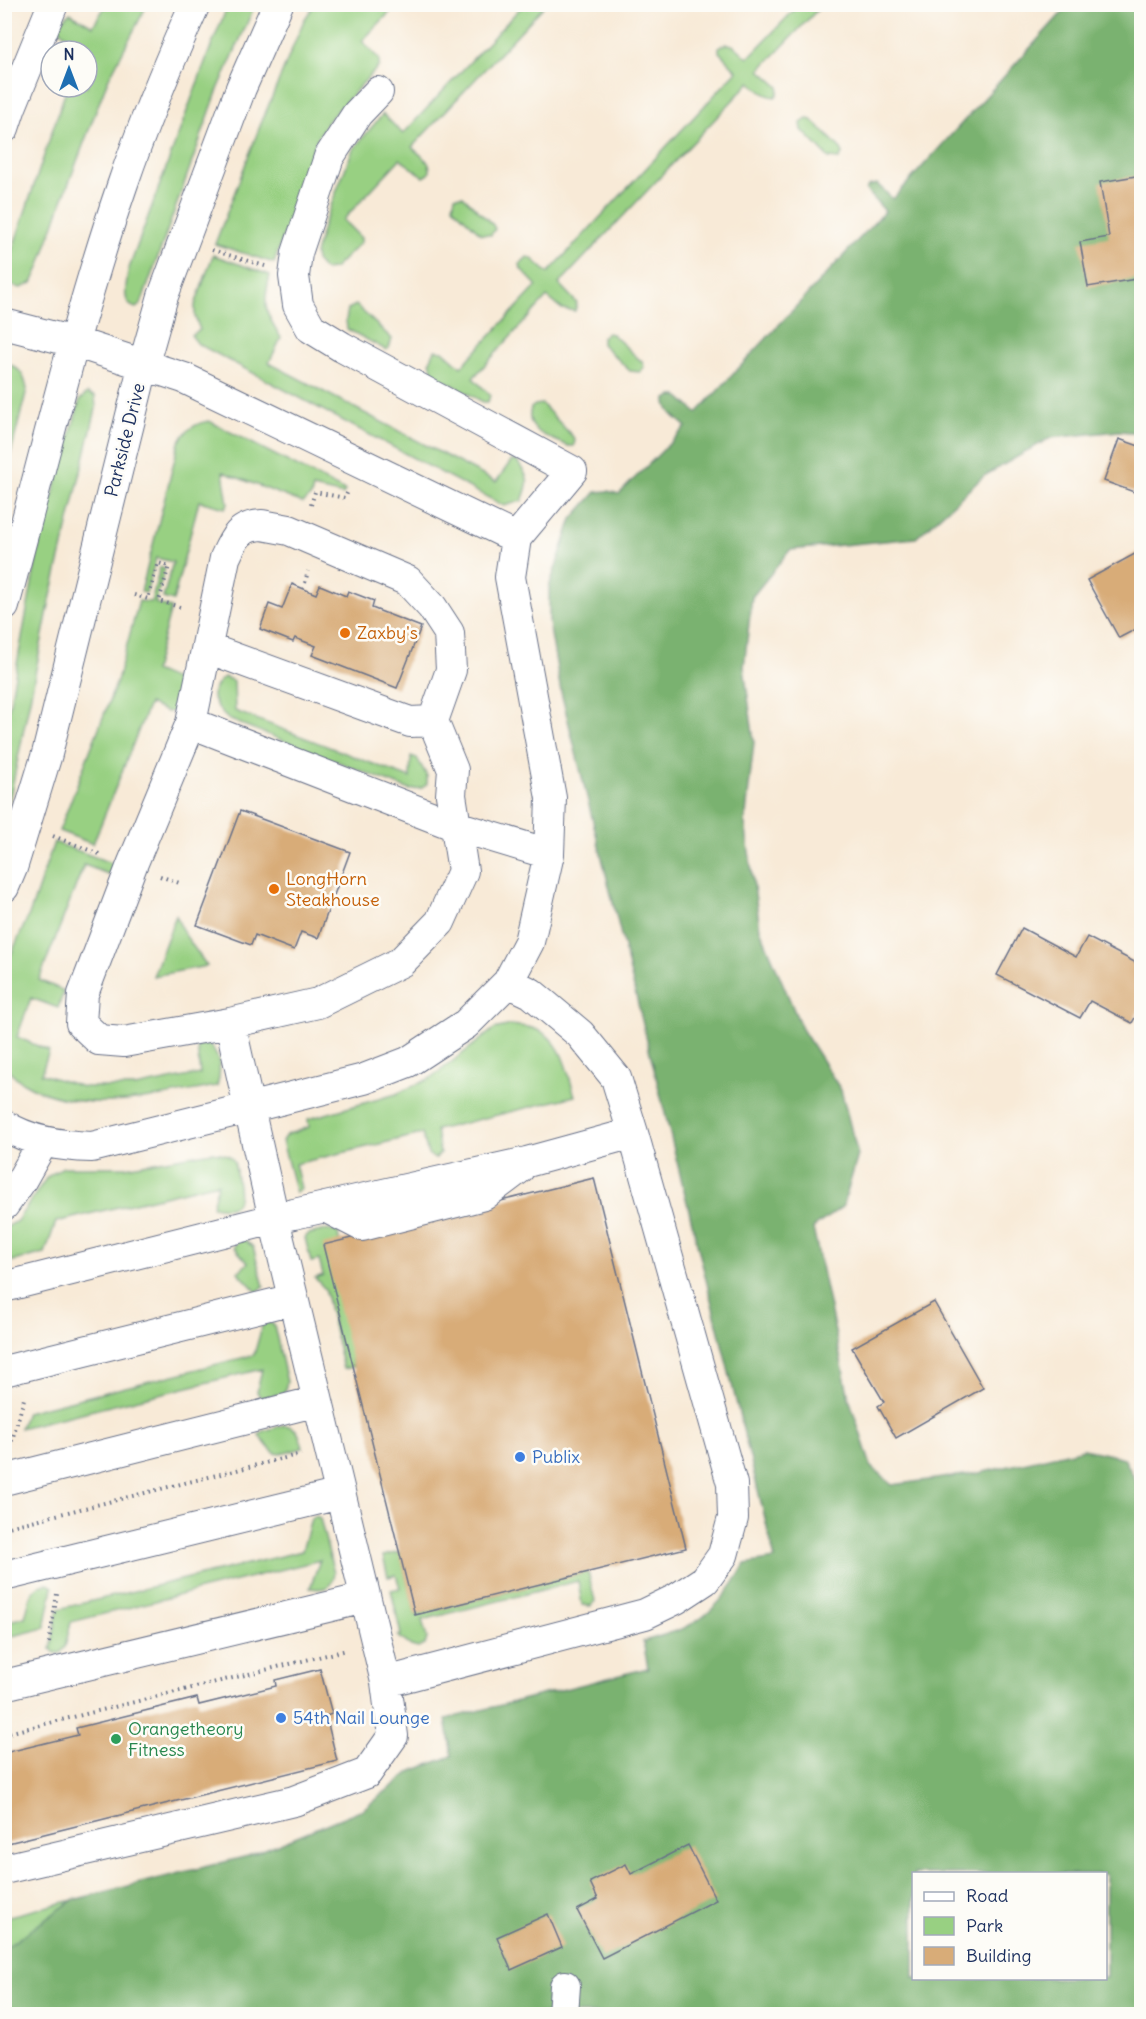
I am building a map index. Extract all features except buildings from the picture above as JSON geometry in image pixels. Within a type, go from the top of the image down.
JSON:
[{"type":"street","points":[[4,128],[53,4]]},
{"type":"street","points":[[4,606],[74,342],[122,185],[169,62],[195,4]]},
{"type":"street","name":"Parkside Drive","points":[[4,887],[47,754],[144,363],[166,286],[241,88],[278,4]]},
{"type":"street","points":[[4,1125],[43,1142],[61,1146],[92,1147],[364,1079],[408,1062],[466,1024],[508,982],[529,942],[549,854],[551,798],[510,577],[516,538],[572,471],[342,347],[311,328],[298,305],[294,276],[297,253],[329,156],[357,114],[378,92]]},
{"type":"street","points":[[4,324],[74,342],[144,363],[184,378],[516,538]]},
{"type":"street","points":[[262,525],[289,530],[408,581],[432,607],[449,633],[451,670],[433,721],[453,770],[451,795],[463,871],[440,922],[401,962],[318,1003],[230,1023],[124,1042],[99,1040],[81,1023],[83,994],[132,866],[191,723],[207,648],[225,558],[234,538],[249,526],[262,525]]},
{"type":"street","points":[[207,648],[410,722],[433,721]]},
{"type":"street","points":[[191,723],[456,826],[549,854]]},
{"type":"street","points":[[386,1682],[645,1614],[676,1599],[705,1580],[723,1555],[733,1518],[732,1484],[616,1078],[580,1034],[531,993],[508,982]]},
{"type":"street","points":[[4,1869],[294,1801],[367,1773],[393,1736],[386,1682],[274,1219],[230,1023]]},
{"type":"street","points":[[4,1287],[274,1219],[527,1162],[633,1133]]},
{"type":"street","points":[[4,1205],[21,1181],[43,1142]]},
{"type":"street","points":[[4,1371],[293,1299]]},
{"type":"street","points":[[6,1469],[318,1401]]},
{"type":"street","points":[[4,1576],[340,1494]]},
{"type":"street","points":[[4,1685],[365,1598]]},
{"type":"path","points":[[208,249],[294,276]]},
{"type":"path","points":[[6,1469],[34,1363]]},
{"type":"path","points":[[4,1528],[329,1447]]},
{"type":"path","points":[[43,1676],[62,1562]]},
{"type":"path","points":[[4,1734],[375,1641]]},
{"type":"green space","points":[[315,4],[397,5],[362,41],[379,59],[379,66],[327,122],[315,143],[274,263],[215,244],[304,20]]},
{"type":"green space","points":[[524,4],[545,5],[412,147],[428,162],[429,174],[424,177],[400,159],[343,220],[361,238],[361,242],[334,269],[324,270],[316,261],[315,254],[324,223],[353,149],[383,114],[403,134]]},
{"type":"green space","points":[[106,5],[147,5],[107,82],[32,283],[21,288],[5,284],[5,266],[7,266],[63,99],[99,99],[99,39],[73,39],[62,33],[60,25],[70,13],[93,26]]},
{"type":"green space","points":[[228,5],[255,5],[217,92],[141,304],[136,308],[131,306],[126,298],[128,271]]},
{"type":"green space","points":[[799,5],[822,5],[760,70],[779,87],[778,94],[775,97],[761,92],[750,82],[559,284],[577,303],[575,311],[562,309],[547,297],[473,378],[490,395],[488,402],[483,402],[433,374],[430,361],[435,350],[443,351],[461,367],[537,286],[521,269],[520,264],[527,257],[548,273],[737,71],[719,52],[719,47],[732,45],[748,58]]},
{"type":"green space","points":[[1069,5],[1141,5],[1141,433],[1119,431],[1050,438],[984,476],[916,538],[790,550],[752,597],[744,667],[754,742],[745,823],[760,929],[802,1029],[841,1090],[858,1155],[843,1206],[813,1228],[849,1398],[871,1466],[892,1485],[979,1473],[1084,1449],[1124,1458],[1141,1492],[1141,2014],[5,2014],[4,1949],[73,1900],[248,1856],[363,1809],[412,1771],[452,1756],[446,1719],[648,1668],[643,1641],[683,1628],[706,1615],[728,1591],[745,1564],[775,1559],[561,692],[549,623],[549,587],[572,519],[596,492],[608,491],[619,494],[686,427],[670,411],[666,399],[678,396],[697,413],[885,211],[866,190],[868,186],[877,184],[893,199]]},
{"type":"green space","points":[[807,119],[812,120],[841,149],[843,153],[839,159],[829,158],[802,130],[801,123]]},
{"type":"green space","points":[[455,196],[463,196],[493,225],[495,229],[491,235],[481,234],[453,207]]},
{"type":"green space","points":[[213,255],[270,275],[266,308],[281,338],[269,363],[496,482],[511,461],[517,461],[527,480],[522,501],[504,506],[198,344],[191,335],[200,330],[195,317],[195,305]]},
{"type":"green space","points":[[356,305],[392,339],[389,348],[386,350],[347,329],[348,309]]},
{"type":"green space","points":[[607,333],[612,334],[642,362],[644,367],[640,372],[630,371],[602,344],[602,337]]},
{"type":"green space","points":[[5,362],[20,372],[27,389],[5,476]]},
{"type":"green space","points":[[87,393],[95,396],[96,409],[50,600],[5,817],[5,729],[40,540],[80,400]]},
{"type":"green space","points":[[542,404],[575,439],[574,446],[554,440],[535,429],[531,423],[531,408]]},
{"type":"green space","points":[[209,421],[345,491],[343,495],[313,488],[311,496],[303,503],[223,472],[228,504],[225,508],[199,501],[173,601],[163,598],[173,562],[156,558],[146,593],[141,592],[179,442],[191,428]]},
{"type":"green space","points":[[160,567],[165,568],[155,603],[171,608],[154,671],[176,681],[179,684],[180,693],[174,711],[167,712],[149,704],[93,844],[59,831],[117,681],[139,601],[151,602]]},
{"type":"green space","points":[[224,677],[234,681],[235,711],[410,778],[411,756],[417,758],[427,776],[427,784],[422,788],[410,790],[228,719],[218,709],[213,699],[214,688]]},
{"type":"green space","points":[[54,842],[114,864],[112,872],[108,874],[84,865],[39,980],[64,991],[58,1008],[31,998],[17,1037],[49,1051],[41,1074],[83,1087],[135,1087],[200,1074],[197,1046],[208,1044],[218,1058],[220,1074],[217,1086],[143,1099],[93,1102],[45,1093],[22,1082],[5,1066],[5,968],[31,910]]},
{"type":"green space","points":[[176,915],[183,932],[207,966],[153,976]]},
{"type":"green space","points":[[511,1025],[532,1028],[544,1033],[552,1040],[563,1057],[575,1096],[436,1130],[440,1153],[435,1159],[428,1154],[422,1134],[295,1164],[301,1188],[296,1193],[282,1141],[286,1135],[309,1127],[308,1119],[396,1094],[431,1078],[494,1029]]},
{"type":"green space","points":[[212,1152],[226,1155],[234,1162],[239,1195],[236,1204],[232,1207],[212,1206],[218,1183],[56,1222],[45,1253],[5,1263],[5,1228],[17,1221],[47,1177],[63,1167],[125,1167]]},
{"type":"green space","points":[[327,1230],[338,1232],[353,1367],[343,1369],[325,1289],[315,1278],[323,1275],[319,1260],[311,1262],[305,1238],[308,1234]]},
{"type":"green space","points":[[238,1240],[245,1240],[253,1247],[264,1286],[257,1292],[238,1272],[248,1263],[234,1247]]},
{"type":"green space","points":[[263,1323],[274,1325],[287,1382],[284,1393],[261,1398],[257,1392],[262,1369],[20,1428],[26,1412],[254,1355]]},
{"type":"green space","points":[[284,1425],[295,1430],[303,1448],[277,1454],[259,1435],[264,1431]]},
{"type":"green space","points":[[316,1516],[320,1518],[334,1573],[332,1582],[327,1587],[310,1588],[320,1560],[71,1622],[65,1647],[60,1653],[55,1653],[51,1649],[58,1609],[302,1551],[311,1519]]},
{"type":"green space","points":[[400,1552],[416,1615],[588,1572],[595,1601],[591,1606],[582,1605],[578,1581],[422,1620],[427,1638],[425,1645],[418,1648],[411,1646],[398,1636],[401,1635],[391,1590],[400,1588],[396,1575],[388,1577],[383,1556]]},
{"type":"green space","points":[[48,1584],[53,1587],[45,1628],[5,1638],[5,1622],[25,1617],[34,1591],[37,1587]]},
{"type":"green space","points":[[73,1900],[5,1949],[5,1917]]},
{"type":"place","name":"Zaxby's","points":[[345,633]]},
{"type":"place","name":"LongHorn Steakhouse","points":[[274,889]]},
{"type":"place","name":"Publix","points":[[520,1457]]},
{"type":"place","name":"54th Nail Lounge","points":[[281,1718]]},
{"type":"place","name":"Orangetheory Fitness","points":[[116,1739]]}]
